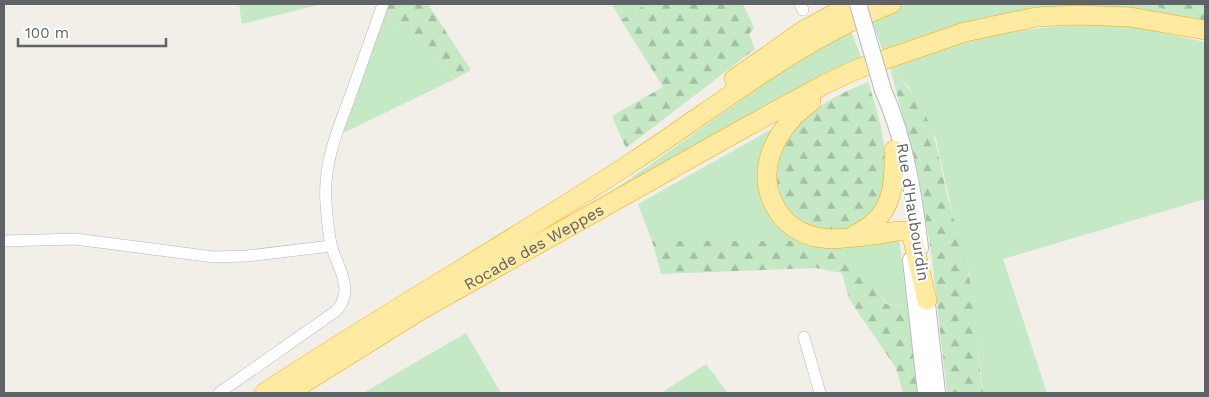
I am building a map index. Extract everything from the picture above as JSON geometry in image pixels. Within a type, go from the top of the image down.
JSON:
[{"type":"highway","points":[[572,199],[783,44],[815,23],[852,4]]},
{"type":"highway","points":[[572,199],[632,162],[805,46],[856,18],[891,4]]},
{"type":"highway","points":[[923,305],[914,238],[911,232],[841,239],[812,237],[791,226],[781,216],[767,185],[768,166],[780,134],[804,108],[887,58],[978,28],[1048,16],[1130,17],[1205,30]]},
{"type":"highway","name":"Rocade des Weppes","points":[[288,393],[420,310],[685,160],[833,80],[887,58]]},
{"type":"highway","points":[[841,239],[868,228],[884,209],[893,189],[894,150]]},
{"type":"highway","name":"Rocade des Weppes","points":[[264,393],[340,343],[572,199]]},
{"type":"main road","name":"Rue d'Haubourdin","points":[[858,4],[883,90],[907,231]]},
{"type":"main road","name":"Rue d'Haubourdin","points":[[883,90],[896,121],[910,178],[923,305]]},
{"type":"main road","points":[[923,305],[926,393]]},
{"type":"main road","points":[[923,305],[937,393]]},
{"type":"street","points":[[219,393],[341,306],[345,294],[344,279],[331,246],[326,203],[327,171],[335,138],[383,4]]},
{"type":"street","points":[[4,241],[75,238],[214,257],[248,256],[331,246]]},
{"type":"street","points":[[804,337],[820,393]]},
{"type":"green space","points":[[239,4],[322,4],[242,24]]},
{"type":"green space","points":[[388,4],[428,4],[471,70],[455,79],[384,16]]},
{"type":"green space","points":[[612,4],[646,4],[621,20]]},
{"type":"green space","points":[[646,4],[743,4],[754,28],[749,34],[755,49],[626,148],[612,116],[663,87],[621,20]]},
{"type":"green space","points":[[906,4],[1147,4],[1205,21],[1163,14],[1122,11],[1042,12],[962,25],[883,51],[871,18]]},
{"type":"green space","points":[[1147,4],[1205,4],[1205,21]]},
{"type":"green space","points":[[384,16],[455,79],[339,135]]},
{"type":"green space","points":[[1091,24],[1137,27],[1205,42],[1205,199],[1003,259],[1047,393],[983,393],[969,272],[958,239],[936,139],[909,87],[890,68],[989,36],[1037,28]]},
{"type":"green space","points":[[850,28],[862,60],[597,202],[794,63]]},
{"type":"green space","points":[[890,68],[917,100],[925,115],[936,146],[969,275],[983,393],[947,393],[932,259],[919,176]]},
{"type":"green space","points":[[868,82],[877,112],[884,147],[886,165],[882,198],[876,212],[855,227],[840,232],[833,232],[809,226],[793,216],[786,208],[780,195],[777,177],[779,159],[785,143],[794,129],[806,117],[836,97]]},
{"type":"green space","points":[[779,125],[772,137],[779,220],[899,237],[907,306],[887,304],[876,288],[807,241],[652,241],[638,204]]},
{"type":"green space","points":[[652,241],[807,241],[842,253],[861,263],[886,304],[907,306],[919,393],[903,393],[896,368],[849,299],[842,273],[816,268],[661,274]]},
{"type":"green space","points":[[466,333],[501,393],[363,393]]},
{"type":"green space","points":[[706,364],[728,393],[661,393]]}]
